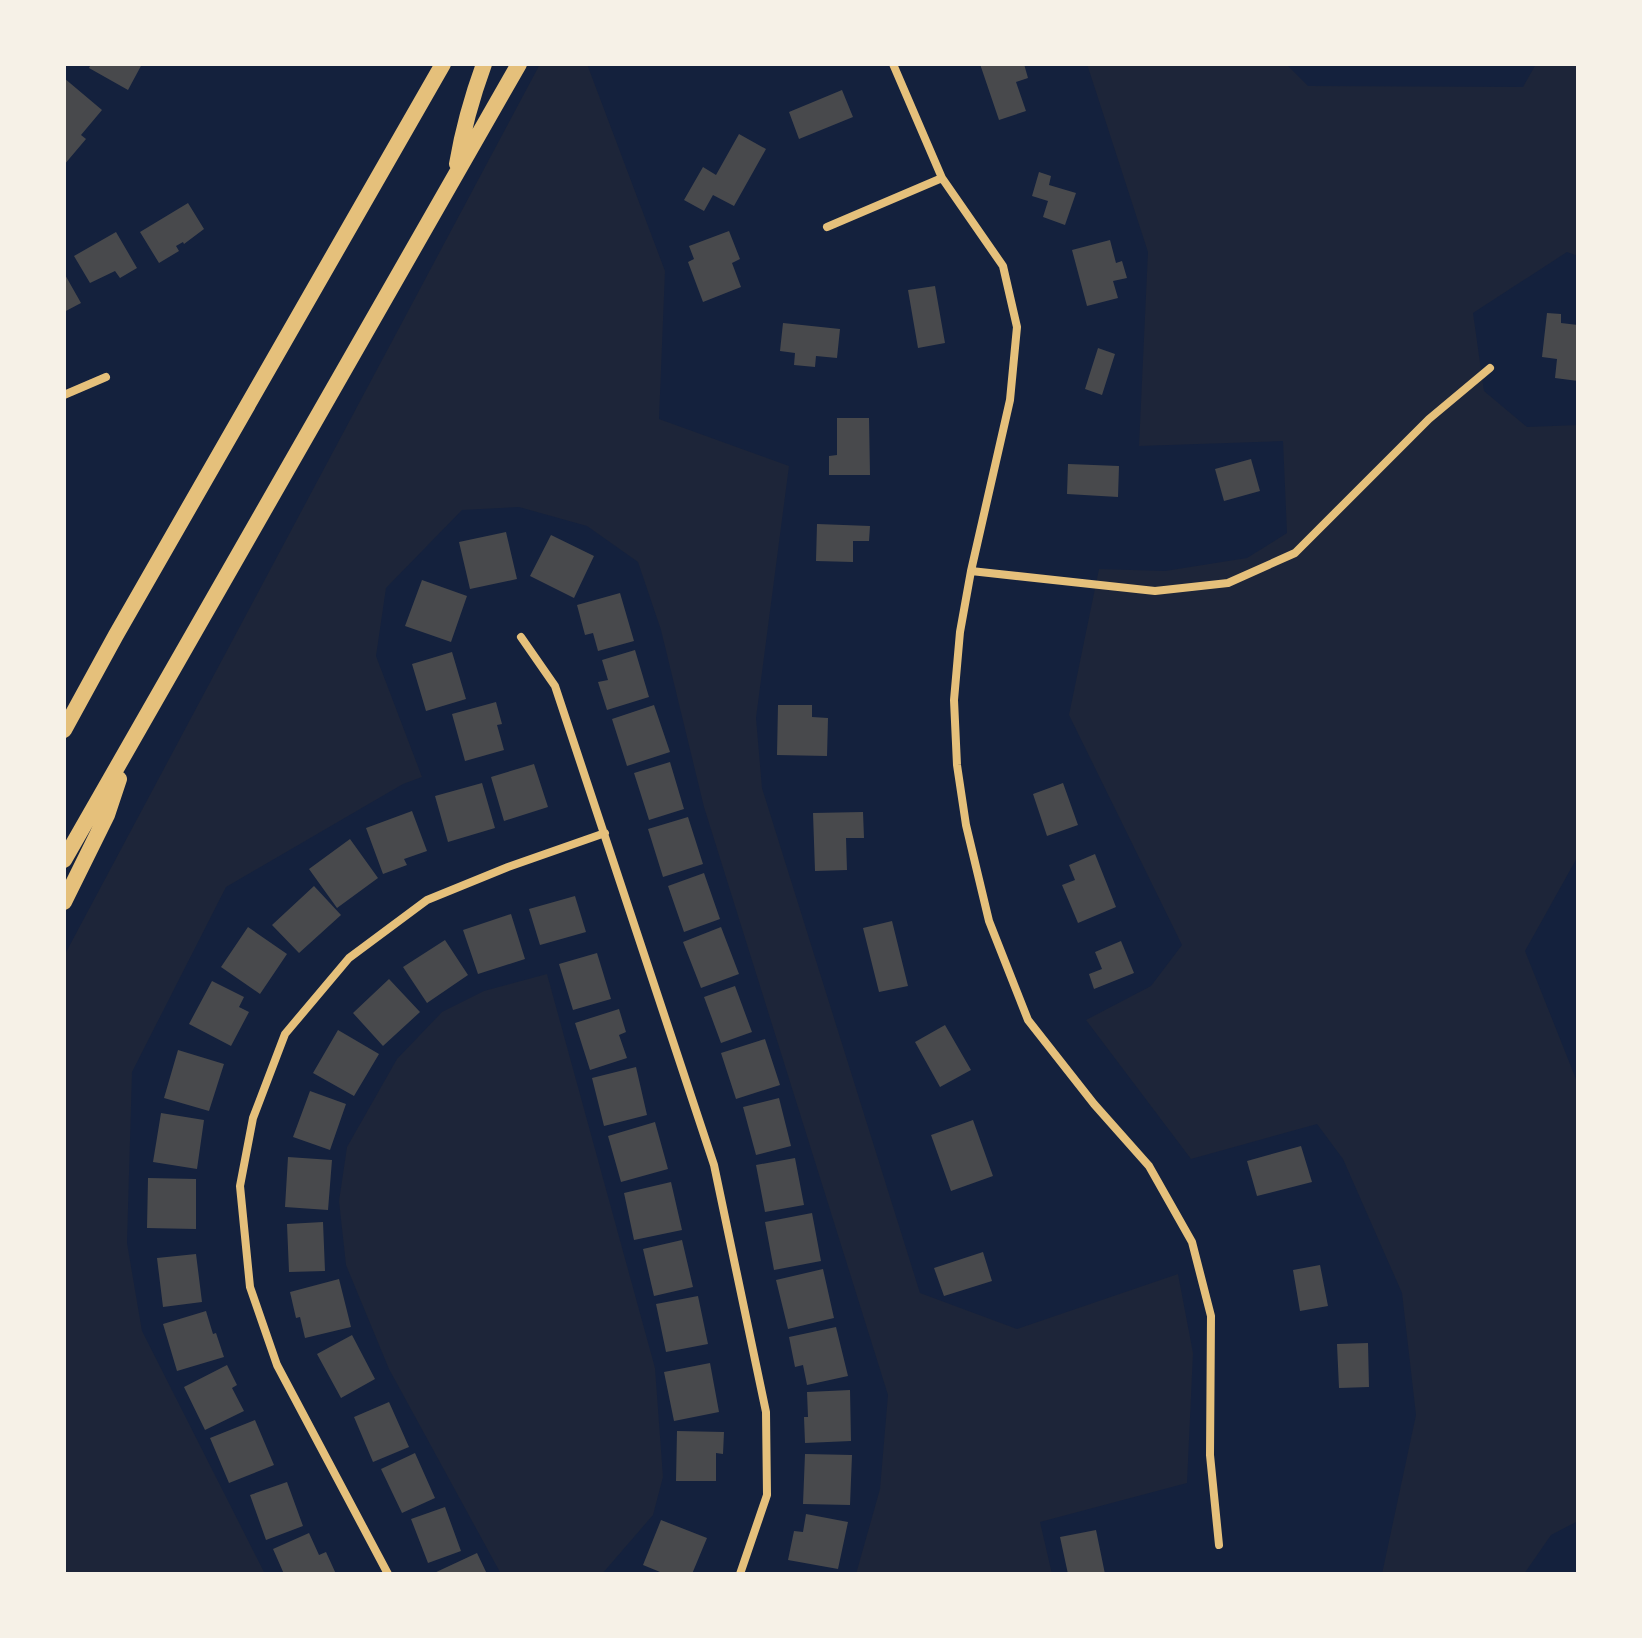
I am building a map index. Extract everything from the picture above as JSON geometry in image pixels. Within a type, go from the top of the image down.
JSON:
[{"type":"highway","points":[[64,730],[443,64]]},
{"type":"highway","points":[[454,177],[464,127],[484,64]]},
{"type":"highway","points":[[64,860],[519,64]]},
{"type":"highway","points":[[64,902],[107,815],[129,747]]},
{"type":"street","points":[[893,64],[942,178],[1003,266],[1017,327],[1010,400],[960,632],[954,700],[957,765],[966,825],[989,921],[1028,1020],[1094,1104],[1149,1166],[1192,1242],[1211,1316],[1210,1455],[1219,1545]]},
{"type":"street","points":[[827,227],[942,178]]},
{"type":"street","points":[[971,571],[1155,591],[1228,583],[1295,553],[1429,419],[1490,368]]},
{"type":"street","points":[[64,395],[106,377]]},
{"type":"street","points":[[521,637],[555,686],[714,1165],[766,1412],[767,1495],[740,1574]]},
{"type":"street","points":[[388,1574],[277,1365],[250,1287],[240,1186],[253,1118],[285,1034],[349,958],[427,900],[605,833]]},
{"type":"shaded area","points":[[540,64],[587,64],[665,271],[659,419],[789,466],[756,718],[762,788],[920,1293],[1017,1329],[1178,1274],[1193,1353],[1187,1483],[1040,1522],[1052,1574],[856,1574],[880,1489],[888,1395],[704,807],[661,630],[638,562],[587,526],[519,507],[462,510],[386,588],[376,656],[422,777],[403,784],[226,887],[132,1072],[127,1243],[142,1331],[265,1574],[64,1574],[64,956]]},
{"type":"shaded area","points":[[1087,64],[1286,64],[1308,86],[1523,87],[1536,64],[1578,64],[1578,256],[1567,252],[1473,313],[1484,391],[1527,427],[1578,425],[1578,856],[1525,951],[1578,1084],[1578,1521],[1551,1535],[1524,1574],[1382,1574],[1416,1415],[1402,1293],[1343,1159],[1317,1124],[1191,1159],[1086,1020],[1151,986],[1182,945],[1069,715],[1099,569],[1165,571],[1247,558],[1287,533],[1283,441],[1139,446],[1148,252]]},
{"type":"shaded area","points":[[547,974],[655,1368],[663,1477],[653,1515],[602,1574],[501,1574],[389,1369],[346,1265],[339,1201],[347,1147],[397,1059],[442,1012],[484,991]]},
{"type":"building","points":[[91,64],[142,64],[128,90],[89,68]]},
{"type":"building","points":[[980,64],[1024,64],[1028,78],[1016,82],[1026,111],[999,120]]},
{"type":"building","points":[[64,78],[102,110],[81,135],[86,139],[64,165]]},
{"type":"building","points":[[842,90],[853,117],[799,139],[789,112]]},
{"type":"building","points":[[739,134],[766,149],[734,206],[713,195],[704,211],[684,200],[703,167],[716,175]]},
{"type":"building","points":[[1039,172],[1051,176],[1049,185],[1076,193],[1065,225],[1043,217],[1048,201],[1032,196]]},
{"type":"building","points":[[188,203],[204,229],[184,244],[176,246],[179,251],[159,263],[140,232]]},
{"type":"building","points":[[729,231],[740,259],[732,263],[741,287],[703,302],[688,262],[694,259],[689,246]]},
{"type":"building","points":[[116,232],[137,268],[120,278],[115,271],[90,283],[74,256]]},
{"type":"building","points":[[1110,240],[1116,263],[1122,261],[1127,278],[1113,281],[1118,298],[1087,306],[1072,250]]},
{"type":"building","points":[[64,273],[81,303],[64,312]]},
{"type":"building","points":[[935,286],[945,343],[918,348],[908,290]]},
{"type":"building","points":[[1547,313],[1561,314],[1561,323],[1578,325],[1578,381],[1555,378],[1557,359],[1542,357]]},
{"type":"building","points":[[783,323],[840,329],[837,358],[816,356],[815,367],[794,365],[795,353],[780,351]]},
{"type":"building","points":[[1098,348],[1115,354],[1102,395],[1085,389]]},
{"type":"building","points":[[837,418],[869,418],[870,475],[829,475],[829,456],[837,455]]},
{"type":"building","points":[[1251,459],[1260,491],[1224,501],[1215,469]]},
{"type":"building","points":[[1068,464],[1119,466],[1118,497],[1067,494]]},
{"type":"building","points":[[817,524],[870,526],[869,541],[853,541],[853,562],[816,561]]},
{"type":"building","points":[[506,532],[517,579],[470,589],[459,542]]},
{"type":"building","points":[[551,535],[594,556],[574,598],[530,576]]},
{"type":"building","points":[[422,580],[467,596],[451,642],[405,626]]},
{"type":"building","points":[[620,593],[634,641],[598,651],[593,633],[585,635],[577,605]]},
{"type":"building","points":[[635,650],[649,697],[607,710],[598,682],[608,680],[602,660]]},
{"type":"building","points":[[452,652],[466,699],[426,711],[412,664]]},
{"type":"building","points":[[496,702],[502,724],[497,725],[504,750],[465,761],[452,714]]},
{"type":"building","points":[[654,705],[670,752],[627,766],[612,719]]},
{"type":"building","points":[[778,705],[812,705],[812,717],[828,718],[827,756],[777,755]]},
{"type":"building","points":[[670,762],[684,809],[649,820],[634,773]]},
{"type":"building","points":[[534,764],[548,807],[504,821],[491,777]]},
{"type":"building","points":[[482,783],[495,828],[448,842],[435,796]]},
{"type":"building","points":[[1063,783],[1078,825],[1047,836],[1033,794]]},
{"type":"building","points":[[412,811],[427,851],[404,859],[407,865],[383,874],[366,828]]},
{"type":"building","points":[[863,812],[864,838],[846,838],[847,870],[815,871],[813,813]]},
{"type":"building","points":[[688,817],[703,864],[663,877],[648,829]]},
{"type":"building","points":[[350,839],[378,878],[337,908],[309,869]]},
{"type":"building","points":[[1095,854],[1116,907],[1078,923],[1062,885],[1075,880],[1069,865]]},
{"type":"building","points":[[704,873],[720,919],[684,932],[668,886]]},
{"type":"building","points":[[314,886],[341,915],[299,953],[272,925]]},
{"type":"building","points":[[575,896],[586,932],[540,945],[529,909]]},
{"type":"building","points":[[511,914],[525,959],[478,974],[463,930]]},
{"type":"building","points":[[892,921],[908,986],[879,992],[863,928]]},
{"type":"building","points":[[248,927],[287,954],[260,994],[221,967]]},
{"type":"building","points":[[721,927],[739,974],[701,988],[683,942]]},
{"type":"building","points":[[445,940],[468,975],[427,1003],[403,967]]},
{"type":"building","points":[[1121,941],[1134,973],[1094,989],[1089,974],[1102,969],[1095,952]]},
{"type":"building","points":[[597,953],[611,999],[573,1010],[559,964]]},
{"type":"building","points":[[389,979],[420,1012],[383,1046],[353,1013]]},
{"type":"building","points":[[212,981],[244,997],[239,1007],[249,1012],[231,1046],[189,1024]]},
{"type":"building","points":[[735,986],[752,1032],[721,1043],[704,997]]},
{"type":"building","points":[[619,1009],[626,1032],[619,1035],[627,1058],[590,1070],[575,1023]]},
{"type":"building","points":[[945,1025],[971,1070],[940,1087],[915,1042]]},
{"type":"building","points":[[338,1030],[379,1054],[354,1096],[313,1073]]},
{"type":"building","points":[[765,1039],[780,1085],[736,1099],[721,1053]]},
{"type":"building","points":[[178,1050],[224,1064],[209,1111],[164,1098]]},
{"type":"building","points":[[636,1067],[647,1115],[604,1126],[592,1078]]},
{"type":"building","points":[[310,1091],[346,1104],[330,1150],[293,1137]]},
{"type":"building","points":[[779,1098],[791,1146],[756,1155],[743,1107]]},
{"type":"building","points":[[161,1113],[204,1120],[197,1169],[153,1162]]},
{"type":"building","points":[[973,1120],[993,1176],[951,1191],[931,1135]]},
{"type":"building","points":[[655,1122],[668,1169],[621,1182],[608,1136]]},
{"type":"building","points":[[1301,1146],[1312,1182],[1257,1196],[1247,1161]]},
{"type":"building","points":[[288,1157],[332,1160],[328,1210],[285,1207]]},
{"type":"building","points":[[795,1158],[804,1205],[765,1212],[756,1165]]},
{"type":"building","points":[[148,1178],[196,1179],[196,1229],[147,1228]]},
{"type":"building","points":[[671,1182],[682,1230],[634,1240],[624,1193]]},
{"type":"building","points":[[812,1213],[821,1261],[774,1270],[765,1222]]},
{"type":"building","points":[[323,1222],[325,1271],[289,1272],[287,1224]]},
{"type":"building","points":[[682,1240],[693,1287],[654,1296],[643,1249]]},
{"type":"building","points":[[983,1252],[992,1281],[944,1296],[934,1268]]},
{"type":"building","points":[[196,1254],[202,1302],[163,1307],[157,1258]]},
{"type":"building","points":[[1320,1265],[1328,1306],[1300,1311],[1293,1270]]},
{"type":"building","points":[[823,1269],[834,1318],[788,1329],[776,1280]]},
{"type":"building","points":[[339,1279],[351,1327],[305,1338],[290,1292]]},
{"type":"building","points":[[698,1296],[708,1344],[666,1352],[656,1304]]},
{"type":"building","points":[[206,1311],[224,1357],[177,1371],[163,1324]]},
{"type":"building","points":[[836,1327],[848,1376],[807,1385],[803,1365],[795,1367],[789,1337]]},
{"type":"building","points":[[352,1335],[375,1379],[341,1398],[317,1354]]},
{"type":"building","points":[[1368,1343],[1369,1387],[1339,1388],[1337,1344]]},
{"type":"building","points":[[710,1363],[719,1412],[674,1421],[664,1372]]},
{"type":"building","points":[[227,1365],[237,1385],[232,1388],[244,1411],[205,1430],[184,1387]]},
{"type":"building","points":[[850,1390],[851,1441],[805,1443],[807,1392]]},
{"type":"building","points":[[389,1402],[409,1447],[373,1462],[354,1417]]},
{"type":"building","points":[[255,1420],[274,1465],[229,1483],[210,1438]]},
{"type":"building","points":[[677,1431],[724,1432],[723,1454],[716,1453],[716,1481],[676,1481]]},
{"type":"building","points":[[415,1453],[435,1498],[402,1513],[381,1469]]},
{"type":"building","points":[[805,1454],[852,1455],[850,1505],[803,1504]]},
{"type":"building","points":[[287,1482],[303,1526],[266,1540],[250,1495]]},
{"type":"building","points":[[445,1507],[461,1551],[428,1563],[411,1519]]},
{"type":"building","points":[[806,1514],[848,1522],[838,1569],[788,1560],[794,1531],[803,1532]]},
{"type":"building","points":[[661,1520],[707,1538],[692,1574],[665,1574],[643,1565]]},
{"type":"building","points":[[1096,1530],[1105,1574],[1068,1574],[1060,1537]]},
{"type":"building","points":[[309,1533],[319,1555],[326,1552],[336,1574],[284,1574],[273,1549]]},
{"type":"building","points":[[477,1553],[487,1574],[432,1574]]}]
